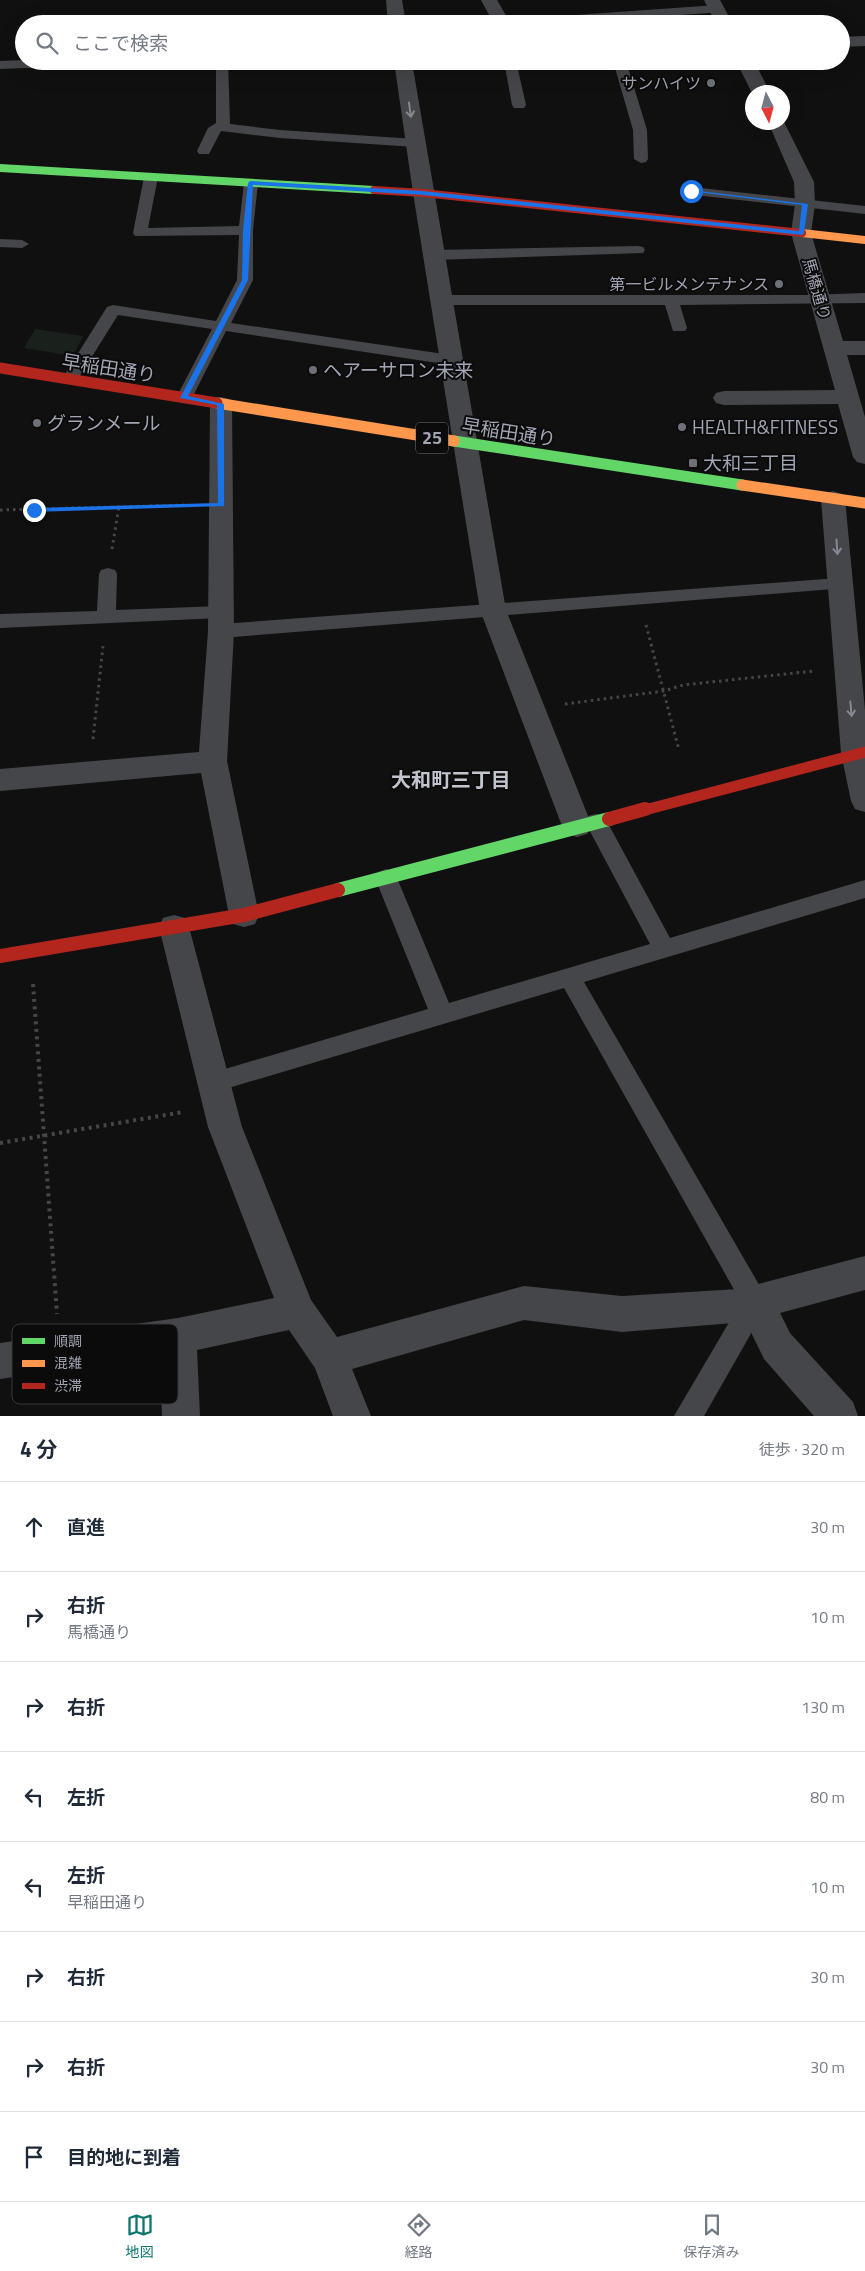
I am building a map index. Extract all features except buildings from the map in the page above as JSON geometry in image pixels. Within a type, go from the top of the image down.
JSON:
[{"type":"street","points":[[394,0],[396,15]]},
{"type":"street","points":[[489,0],[498,15]]},
{"type":"street","points":[[714,4],[720,15]]},
{"type":"street","points":[[850,42],[865,41]]},
{"type":"street","points":[[405,70],[423,193],[466,443],[492,610],[532,709],[587,824]]},
{"type":"street","points":[[750,70],[758,85]]},
{"type":"street","name":"馬橋通り","points":[[781,130],[804,182],[805,204],[802,233],[865,457]]},
{"type":"street","points":[[0,168],[423,193],[865,240]]},
{"type":"street","points":[[834,348],[865,348]]},
{"type":"street","name":"早稲田通り","points":[[0,368],[466,443],[865,503]]},
{"type":"street","points":[[724,398],[848,397]]},
{"type":"street","points":[[221,404],[221,621],[213,761],[244,915]]},
{"type":"street","points":[[833,499],[847,667],[860,752],[865,801]]},
{"type":"street","points":[[0,956],[244,915],[860,752]]},
{"type":"street","points":[[0,780],[213,761]]},
{"type":"street","points":[[174,927],[225,1127],[297,1311],[329,1357],[352,1416]]},
{"type":"street","points":[[329,1357],[524,1303],[622,1314],[719,1308],[756,1302],[865,1273]]},
{"type":"street","points":[[756,1302],[777,1346],[839,1416]]},
{"type":"street","points":[[181,1416],[178,1336],[297,1311]]},
{"type":"lane","points":[[598,15],[714,4]]},
{"type":"lane","points":[[0,65],[15,64]]},
{"type":"lane","points":[[222,70],[223,125]]},
{"type":"lane","points":[[512,70],[519,105]]},
{"type":"lane","points":[[622,70],[640,130],[641,159]]},
{"type":"lane","points":[[223,125],[226,128],[280,134],[415,143]]},
{"type":"lane","points":[[204,151],[215,128],[223,125]]},
{"type":"lane","points":[[151,177],[140,233],[246,230]]},
{"type":"lane","points":[[184,398],[245,280],[246,230],[250,183]]},
{"type":"lane","points":[[691,191],[865,210]]},
{"type":"lane","points":[[0,243],[22,244]]},
{"type":"lane","points":[[434,255],[638,250]]},
{"type":"lane","points":[[441,300],[865,298]]},
{"type":"lane","points":[[671,300],[679,328]]},
{"type":"lane","points":[[70,379],[113,310],[451,360]]},
{"type":"lane","points":[[106,616],[108,574]]},
{"type":"lane","points":[[0,622],[106,616],[221,621],[492,610],[840,584]]},
{"type":"lane","points":[[587,824],[664,948]]},
{"type":"lane","points":[[386,878],[442,1014]]},
{"type":"lane","points":[[218,1094],[442,1014],[865,889]]},
{"type":"lane","points":[[569,976],[756,1302],[688,1416]]},
{"type":"path","points":[[0,510],[222,505]]},
{"type":"path","points":[[108,574],[119,506]]},
{"type":"path","points":[[639,599],[679,750]]},
{"type":"path","points":[[90,772],[106,616]]},
{"type":"path","points":[[532,709],[664,691],[683,685],[847,667]]},
{"type":"path","points":[[30,951],[58,1324]]},
{"type":"path","points":[[0,1143],[44,1136],[218,1094]]},
{"type":"shaded area","points":[[35,329],[83,336],[73,356],[24,348]]},
{"type":"traffic: fast","points":[[0,168],[374,190]]},
{"type":"traffic: fast","points":[[454,441],[742,485]]},
{"type":"traffic: fast","points":[[338,890],[609,819]]},
{"type":"traffic: slow","points":[[802,233],[865,240]]},
{"type":"traffic: slow","points":[[217,403],[454,441]]},
{"type":"traffic: slow","points":[[742,485],[865,503]]},
{"type":"traffic: jam","points":[[374,190],[423,193],[802,233]]},
{"type":"traffic: jam","points":[[0,368],[217,403]]},
{"type":"traffic: jam","points":[[609,819],[865,752]]},
{"type":"traffic: jam","points":[[0,956],[244,915],[338,890]]},
{"type":"place","name":"サンハイツ","points":[[711,83]]},
{"type":"place","name":"第一ビルメンテナンス","points":[[779,284]]},
{"type":"place","name":"ヘアーサロン未来","points":[[313,370]]},
{"type":"place","name":"グランメール","points":[[37,423]]},
{"type":"place","name":"HEALTH&FITNESS","points":[[682,427]]},
{"type":"place","name":"大和三丁目","points":[[693,463]]},
{"type":"district","name":"大和町三丁目","points":[[451,780]]},
{"type":"route","points":[[34,510],[119,506],[222,505],[221,404],[184,398],[245,280],[246,230],[250,183],[423,193],[802,233],[805,204],[691,191]]}]
